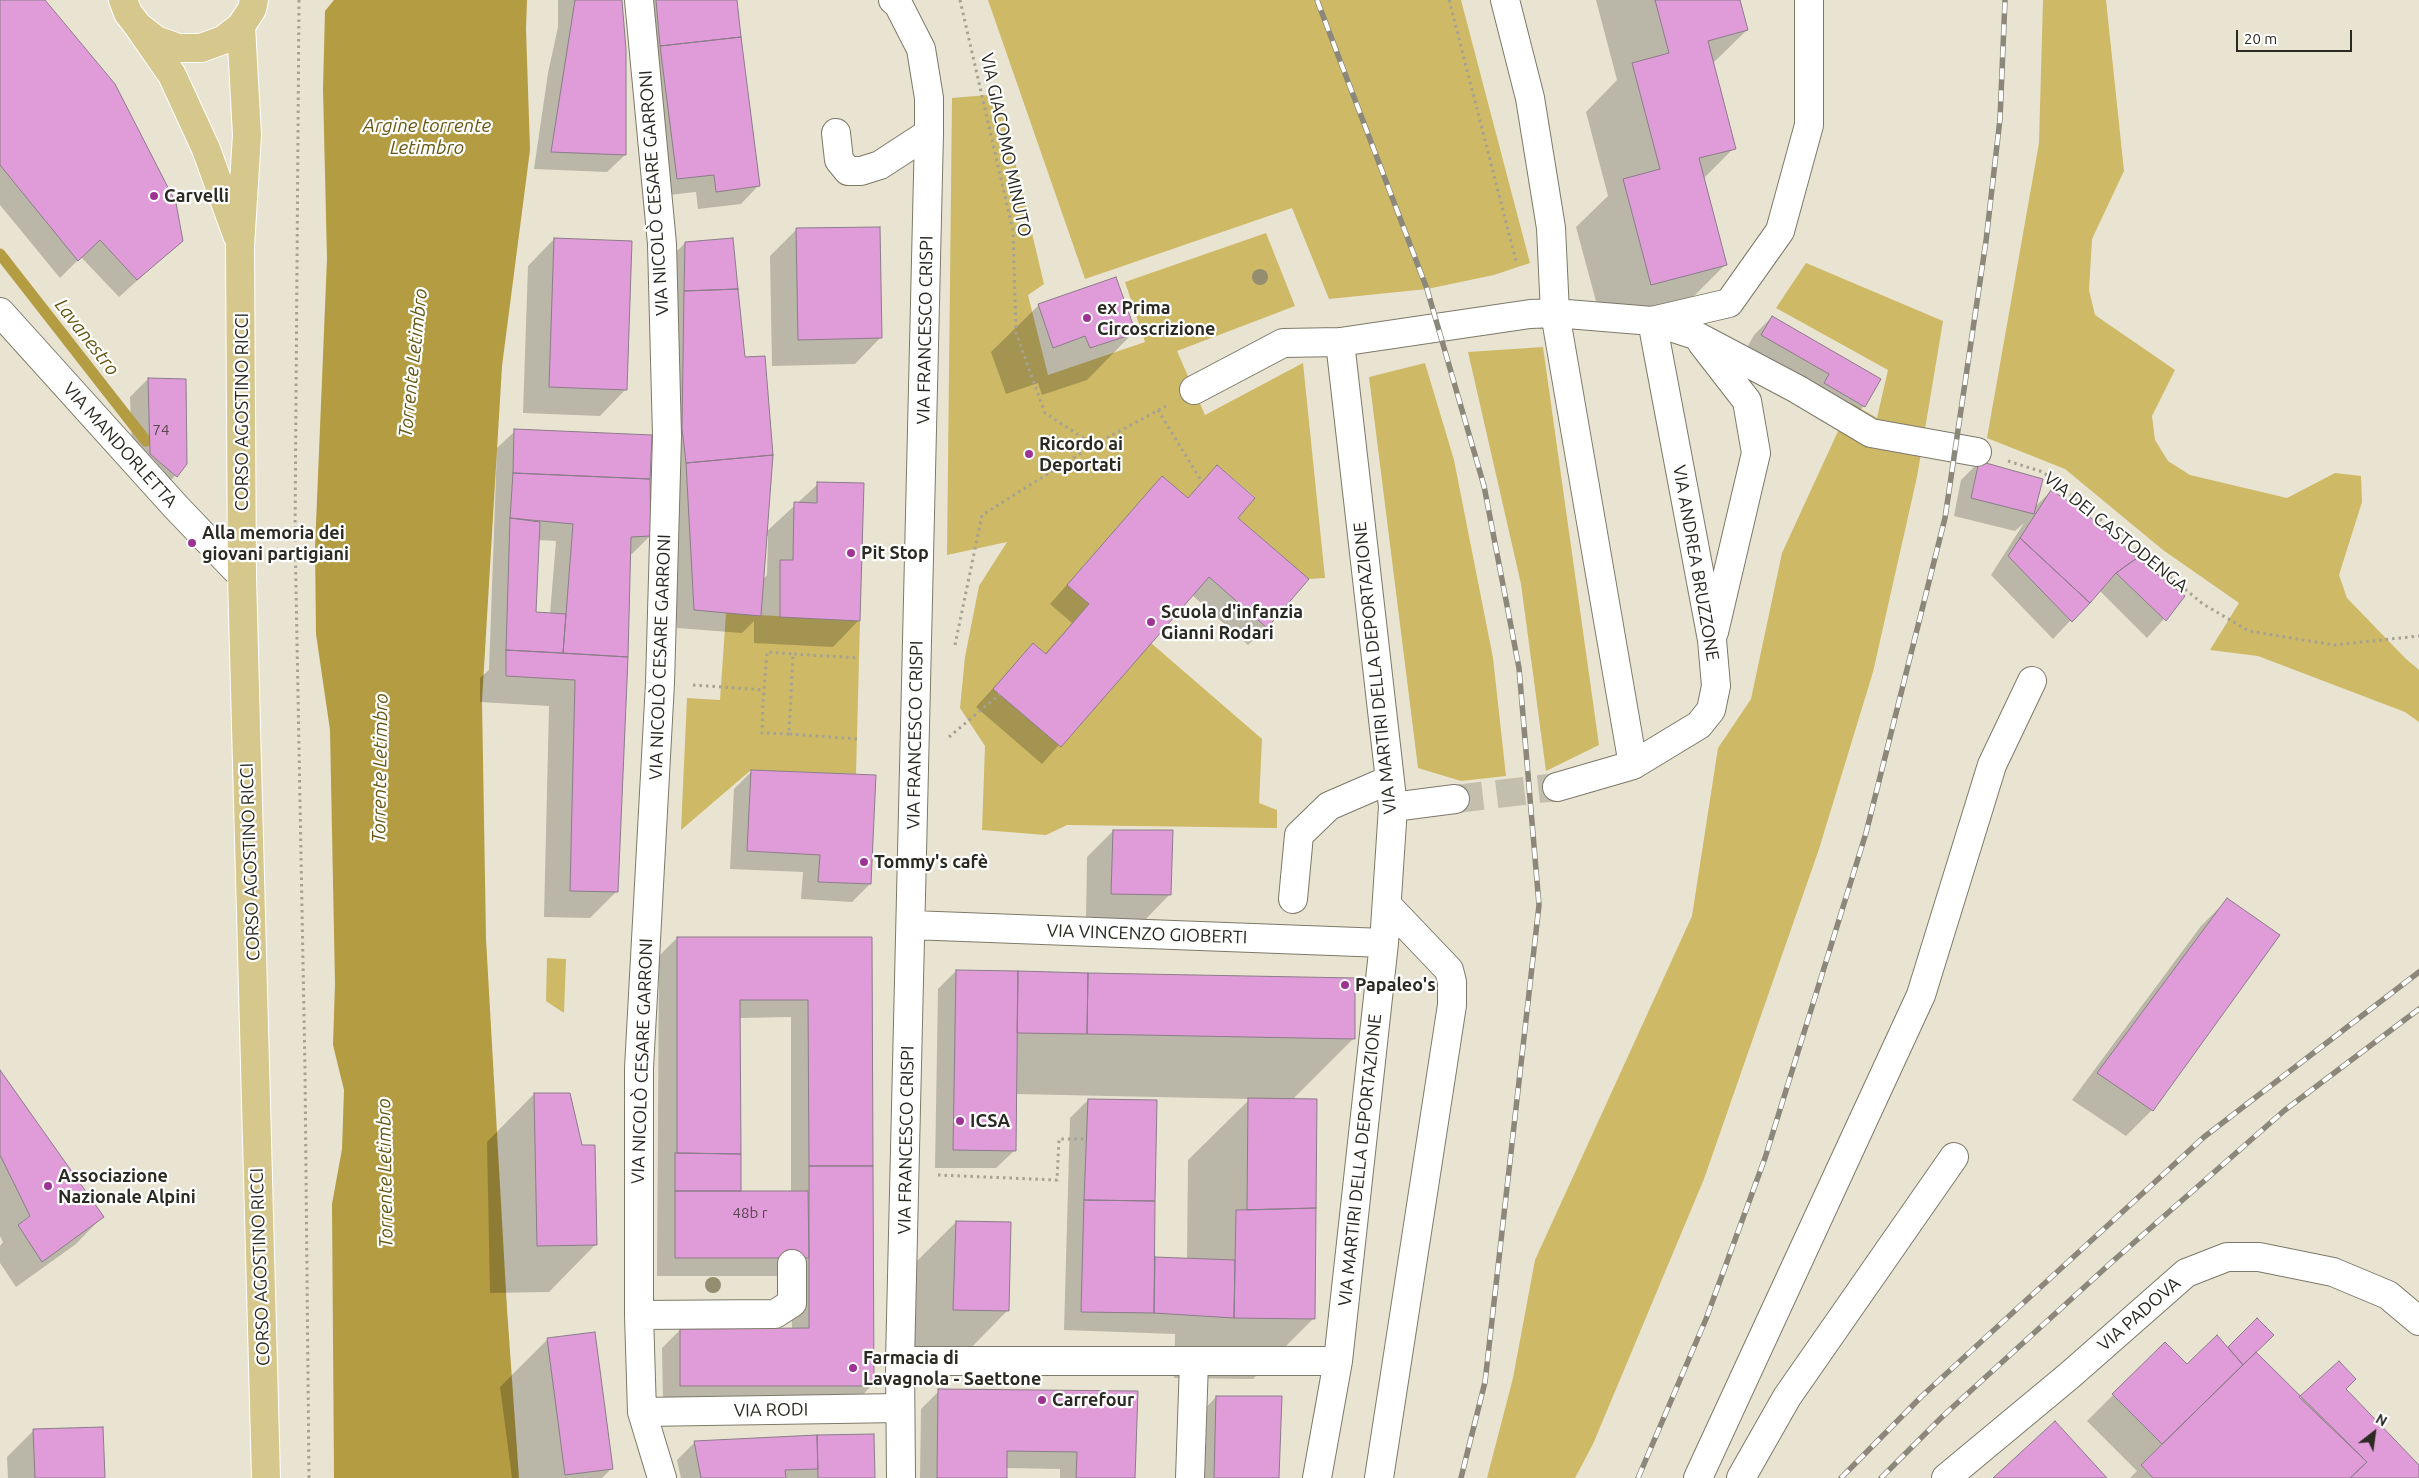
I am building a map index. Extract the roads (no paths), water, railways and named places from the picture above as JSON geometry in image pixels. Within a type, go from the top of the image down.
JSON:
[{"type":"main road","name":"CORSO AGOSTINO RICCI","points":[[123,0],[128,13],[172,75],[206,149],[240,246]]},
{"type":"main road","points":[[138,26],[156,40],[178,48],[201,48],[223,40],[240,26],[252,9],[254,0]]},
{"type":"main road","name":"CORSO AGOSTINO RICCI","points":[[240,26],[247,135],[240,246],[242,576],[266,1478]]},
{"type":"street","name":"VIA NICOLÒ CESARE GARRONI","points":[[639,0],[662,244],[667,436],[660,683],[639,1068],[638,1314],[642,1412],[662,1478]]},
{"type":"street","points":[[1505,0],[1530,98],[1551,228],[1542,314],[1633,765]]},
{"type":"street","points":[[1652,321],[1729,303],[1780,231],[1809,125],[1809,0]]},
{"type":"street","name":"VIA FRANCESCO CRISPI","points":[[896,1],[921,49],[929,98],[919,140],[911,925],[900,1361],[901,1478]]},
{"type":"street","points":[[836,133],[839,160],[848,171],[861,171],[880,165],[919,140]]},
{"type":"street","name":"VIA MANDORLETTA","points":[[0,312],[176,507],[242,576]]},
{"type":"street","points":[[1194,390],[1283,343],[1340,342],[1542,314],[1652,321],[1695,335],[1797,389],[1871,433],[1977,452]]},
{"type":"street","name":"VIA ANDREA BRUZZONE","points":[[1557,787],[1633,765],[1699,725],[1711,710],[1716,686],[1712,640],[1652,321]]},
{"type":"street","points":[[1695,335],[1747,401],[1756,453],[1712,640]]},
{"type":"street","name":"VIA MARTIRI DELLA DEPORTAZIONE","points":[[1317,1478],[1338,1361],[1384,942],[1393,807],[1388,780],[1340,342]]},
{"type":"street","points":[[1698,1478],[1921,996],[1992,764],[2032,681]]},
{"type":"street","points":[[1292,900],[1298,835],[1329,806],[1388,780]]},
{"type":"street","points":[[1393,807],[1455,799]]},
{"type":"street","points":[[1379,1478],[1452,1005],[1452,982],[1449,970],[1387,905]]},
{"type":"street","name":"VIA VINCENZO GIOBERTI","points":[[911,925],[1384,942]]},
{"type":"street","points":[[1741,1478],[1787,1397],[1954,1157]]},
{"type":"street","name":"VIA PADOVA","points":[[1946,1478],[2186,1273],[2227,1258],[2259,1257],[2333,1272],[2388,1295],[2419,1320]]},
{"type":"street","points":[[638,1314],[775,1314],[792,1303],[792,1264]]},
{"type":"street","points":[[900,1361],[1338,1361]]},
{"type":"street","points":[[1190,1478],[1194,1362]]},
{"type":"street","name":"VIA RODI","points":[[642,1412],[900,1408]]},
{"type":"water","name":"Argine torrente Letimbro","points":[[334,0],[527,0],[526,29],[530,150],[502,366],[482,701],[486,939],[507,1309],[519,1478],[334,1478],[332,1204],[342,1149],[344,1090],[333,1045],[335,984],[330,730],[316,634],[315,548],[327,259],[323,89],[325,11]]},
{"type":"waterway","name":"Lavanestro","points":[[0,254],[146,441]]},
{"type":"tunnel","points":[[1455,799],[1557,787]]},
{"type":"railway","points":[[1317,0],[1427,289],[1484,486],[1519,668],[1539,905],[1485,1382],[1461,1478]]},
{"type":"railway","points":[[1638,1478],[1706,1319],[1765,1158],[1866,833],[1945,518],[1986,241],[2000,119],[2005,0]]},
{"type":"railway","points":[[1841,1478],[1922,1396],[2204,1137],[2419,972]]},
{"type":"railway","points":[[1881,1478],[1943,1416],[2113,1261],[2285,1110],[2419,1009]]},
{"type":"place","name":"Carvelli","points":[[154,196]]},
{"type":"place","name":"ex Prima Circoscrizione","points":[[1087,318]]},
{"type":"place","name":"Ricordo ai Deportati","points":[[1029,454]]},
{"type":"place","name":"Alla memoria dei giovani partigiani","points":[[192,543]]},
{"type":"place","name":"Pit Stop","points":[[851,553]]},
{"type":"place","name":"Scuola d'infanzia Gianni Rodari","points":[[1151,622]]},
{"type":"place","name":"Tommy's cafè","points":[[864,862]]},
{"type":"place","name":"Papaleo's","points":[[1345,985]]},
{"type":"place","name":"ICSA","points":[[960,1121]]},
{"type":"place","name":"Associazione Nazionale Alpini","points":[[48,1186]]},
{"type":"place","name":"Farmacia di Lavagnola - Saettone","points":[[853,1368]]},
{"type":"place","name":"Carrefour","points":[[1042,1400]]},
{"type":"water label","name":"Torrente Letimbro","points":[[413,363]]},
{"type":"water label","name":"Torrente Letimbro","points":[[380,768]]},
{"type":"water label","name":"Torrente Letimbro","points":[[385,1173]]}]
